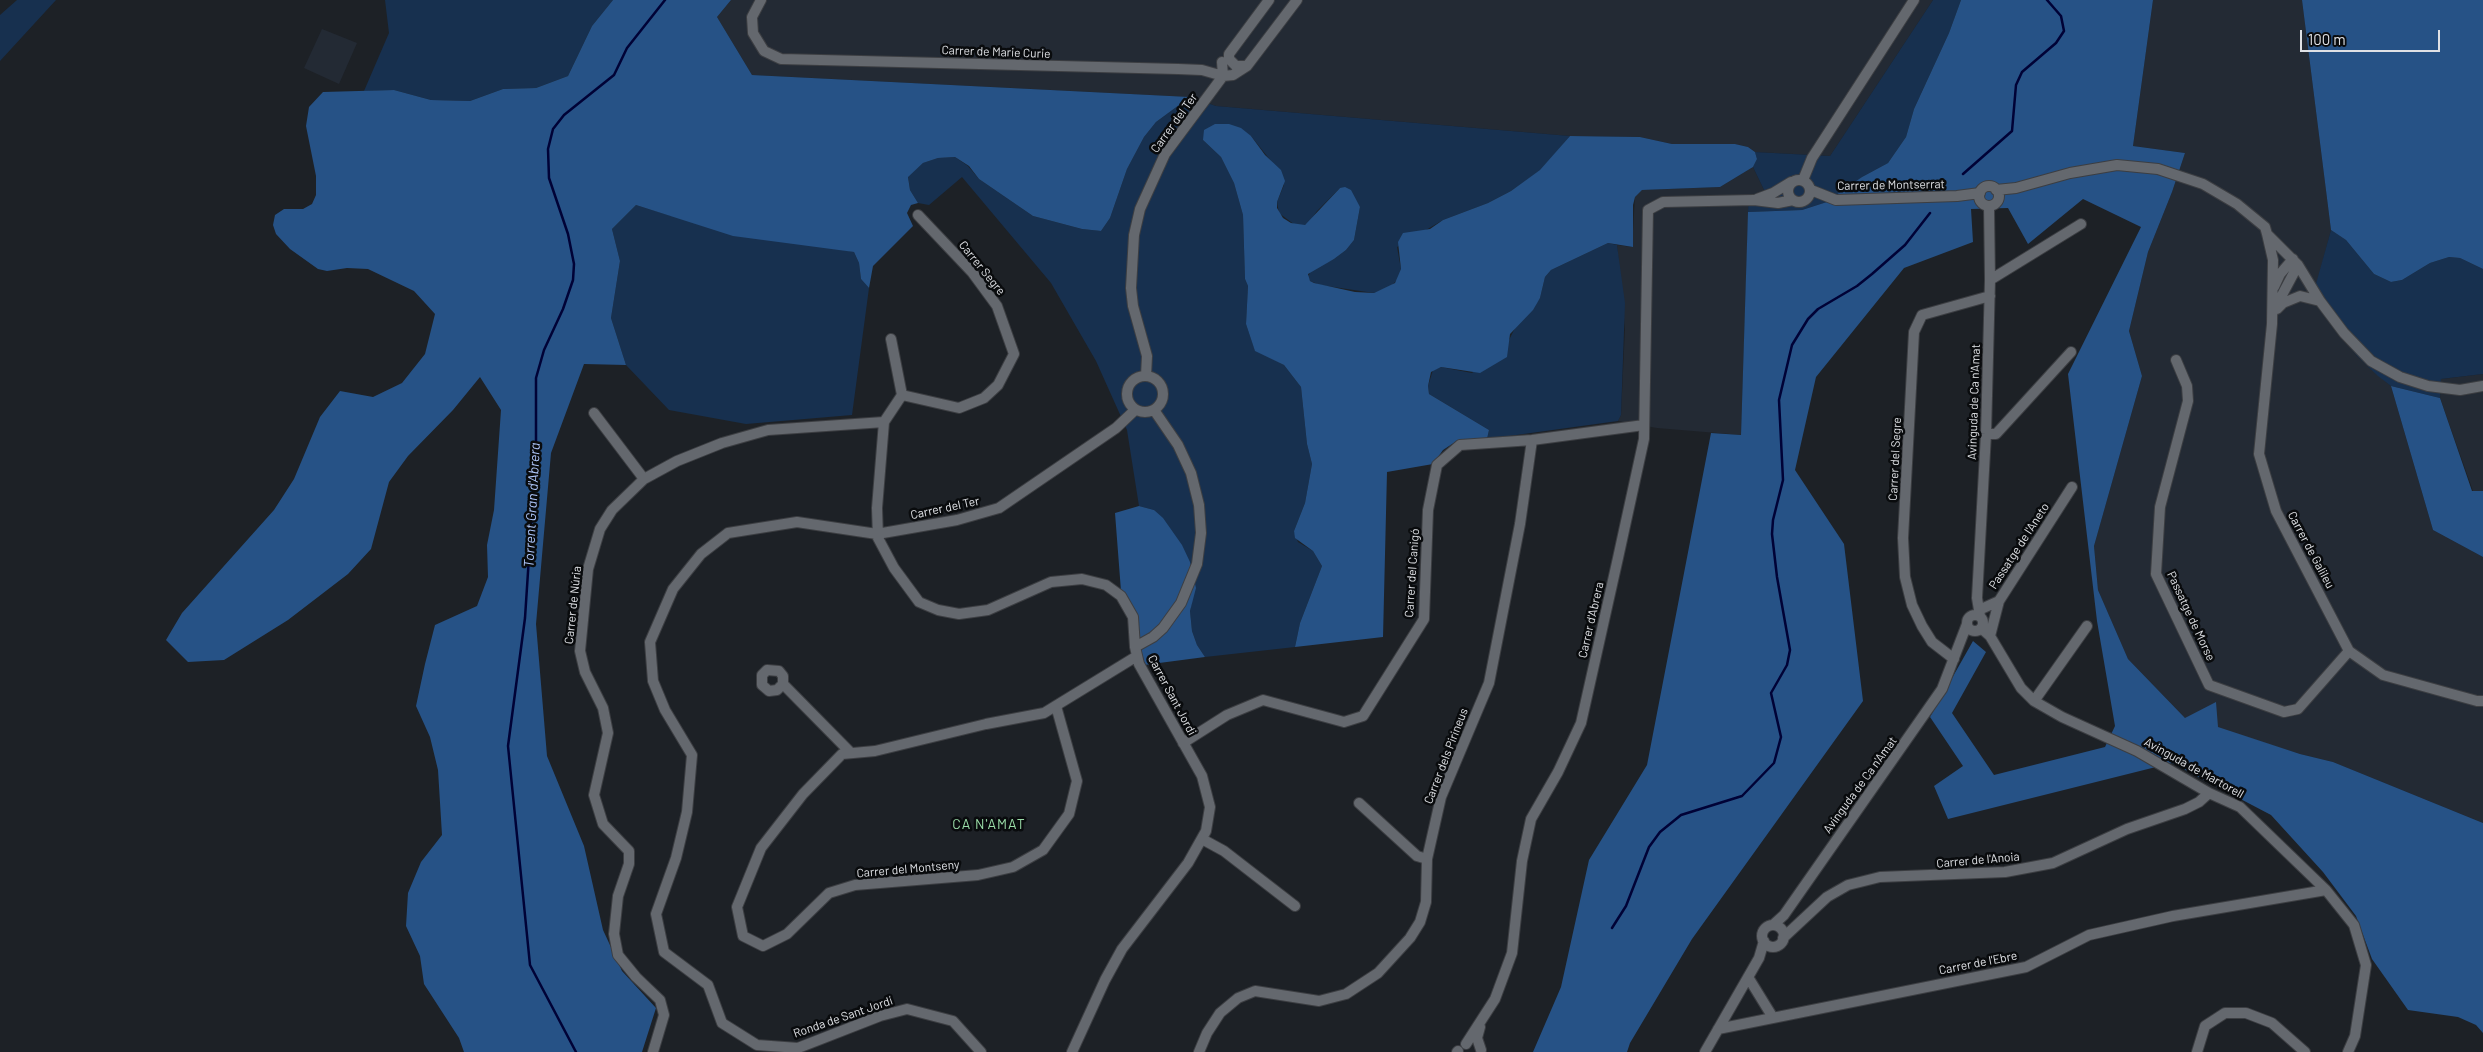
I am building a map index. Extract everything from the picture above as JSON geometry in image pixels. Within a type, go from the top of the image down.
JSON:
[{"type":"street","name":"Carrer de Marie Curie","points":[[761,0],[752,16],[754,38],[768,54],[790,59],[1202,70],[1223,76]]},
{"type":"street","name":"Carrer de Marie Curie","points":[[1202,70],[1222,62],[1269,0]]},
{"type":"street","points":[[1222,62],[1223,76],[1233,75],[1247,66],[1298,0]]},
{"type":"street","points":[[1803,180],[1812,158],[1914,0]]},
{"type":"street","points":[[1229,54],[1229,59],[1236,66],[1247,66]]},
{"type":"street","name":"Carrer del Ter","points":[[1146,376],[1147,356],[1133,306],[1131,288],[1134,235],[1140,209],[1165,154],[1223,76]]},
{"type":"street","points":[[1997,194],[2070,173],[2117,165],[2158,169],[2202,184],[2237,204],[2265,227],[2267,234],[2296,262],[2320,302],[2344,333],[2371,361],[2400,377],[2428,386],[2460,390],[2483,386]]},
{"type":"street","points":[[1803,180],[1808,184],[1810,194],[1800,202],[1793,200],[1778,203],[1754,200],[1773,193],[1791,182],[1803,180]]},
{"type":"street","points":[[1791,182],[1788,192],[1793,200]]},
{"type":"street","points":[[1987,187],[1997,194],[1995,204],[1989,206],[1983,204],[1980,196],[1987,187]]},
{"type":"street","name":"Carrer de Montserrat","points":[[1810,194],[1836,200],[1980,196]]},
{"type":"street","name":"Carrer d'Abrera","points":[[1460,1050],[1496,1000],[1512,953],[1522,861],[1531,818],[1558,772],[1581,723],[1644,439],[1648,210],[1663,202],[1754,200]]},
{"type":"street","name":"Avinguda de Ca n'Amat","points":[[1780,931],[1784,915],[1937,697],[1962,639],[1975,621],[1986,434],[1990,296],[1989,206]]},
{"type":"street","name":"Carrer Segre","points":[[902,395],[959,408],[984,398],[998,385],[1014,354],[997,306],[972,272],[918,215]]},
{"type":"street","points":[[1990,280],[2080,224]]},
{"type":"street","name":"Carrer de Galileu","points":[[2267,234],[2273,260],[2272,313],[2259,454],[2276,510],[2349,651],[2383,674],[2477,702],[2483,701]]},
{"type":"street","points":[[2272,290],[2280,274],[2296,262]]},
{"type":"street","name":"Carrer de Galileu","points":[[2272,313],[2296,262]]},
{"type":"street","name":"Carrer del Segre","points":[[1954,659],[1932,642],[1922,626],[1912,605],[1905,577],[1903,538],[1914,332],[1922,315],[1990,296]]},
{"type":"street","points":[[2272,313],[2282,303],[2300,296],[2320,302]]},
{"type":"street","points":[[877,534],[884,422],[902,395],[891,340]]},
{"type":"street","points":[[1986,434],[1996,434],[2071,352]]},
{"type":"street","name":"Passatge de Morse","points":[[2176,360],[2187,386],[2188,401],[2160,507],[2156,574],[2209,685],[2284,712],[2291,711],[2298,709],[2349,651]]},
{"type":"street","points":[[1146,376],[1156,381],[1162,390],[1161,402],[1154,410],[1145,413],[1136,410],[1128,401],[1127,389],[1134,379],[1146,376]]},
{"type":"street","name":"Carrer del Ter","points":[[877,534],[957,520],[999,508],[1098,440],[1136,410]]},
{"type":"street","name":"Carrer del Montseny","points":[[1056,706],[1077,781],[1069,814],[1043,850],[1013,867],[978,875],[855,885],[829,893],[787,934],[763,946],[744,936],[737,907],[760,848],[803,794],[842,754],[875,751],[986,724],[1044,713],[1136,652],[1163,628],[1182,603],[1197,564],[1201,533],[1199,505],[1191,473],[1178,445],[1154,410]]},
{"type":"street","points":[[594,413],[644,480]]},
{"type":"street","name":"Carrer de Núria","points":[[653,1052],[664,1015],[660,1000],[636,978],[618,955],[614,934],[618,896],[629,864],[629,851],[603,824],[594,795],[608,733],[603,708],[585,672],[580,651],[588,569],[600,529],[612,510],[644,480],[677,461],[713,447],[768,430],[884,422]]},
{"type":"street","name":"Carrer del Canigó","points":[[1183,743],[1227,715],[1263,700],[1344,722],[1363,716],[1424,619],[1428,510],[1438,464],[1460,446],[1532,440],[1644,425]]},
{"type":"street","name":"Carrer dels Pirineus","points":[[1199,1052],[1207,1033],[1220,1013],[1238,998],[1255,991],[1319,1000],[1346,994],[1378,973],[1410,938],[1420,922],[1426,902],[1427,859],[1441,797],[1488,683],[1520,524],[1532,440]]},
{"type":"street","name":"Passatge de l'Aneto","points":[[1975,621],[1999,601],[2072,487]]},
{"type":"street","name":"Ronda de Sant Jordi","points":[[877,534],[797,522],[728,533],[701,554],[673,588],[650,642],[653,682],[665,710],[692,755],[687,812],[678,848],[656,914],[664,952],[708,985],[722,1023],[757,1045],[798,1048],[880,1016],[907,1009],[953,1021],[981,1052]]},
{"type":"street","name":"Carrer Sant Jordi","points":[[877,534],[894,568],[919,602],[938,610],[959,614],[988,610],[1051,582],[1082,578],[1106,585],[1120,596],[1133,617],[1139,664],[1202,776],[1210,807],[1206,831],[1188,863],[1122,949],[1104,980],[1072,1052]]},
{"type":"street","points":[[1990,636],[1999,601]]},
{"type":"street","name":"Avinguda de Martorell","points":[[1975,621],[1990,636],[2020,688],[2034,701],[2062,717],[2137,751],[2209,793],[2240,807],[2326,890],[2354,925],[2366,965],[2356,1036],[2348,1052]]},
{"type":"street","points":[[2034,701],[2087,626]]},
{"type":"street","points":[[783,684],[851,753]]},
{"type":"street","name":"Carrer de l'Anoia","points":[[1774,947],[1780,944],[1780,931],[1848,884],[1880,877],[2005,872],[2053,863],[2127,829],[2185,809],[2199,802],[2209,793]]},
{"type":"street","points":[[1359,803],[1418,856],[1427,859]]},
{"type":"street","points":[[1202,839],[1224,851],[1295,906]]},
{"type":"street","name":"Carrer de l'Ebre","points":[[1718,1028],[2026,967],[2089,935],[2173,916],[2326,890]]},
{"type":"street","points":[[1705,1052],[1760,958],[1764,941],[1764,930],[1780,931]]},
{"type":"street","points":[[1764,941],[1766,944],[1774,947]]},
{"type":"street","points":[[1760,958],[1774,947]]},
{"type":"street","points":[[1748,977],[1772,1016]]},
{"type":"street","points":[[2197,1052],[2205,1026],[2225,1013],[2246,1013],[2272,1024],[2304,1052]]},
{"type":"street","name":"Carrer d'Abrera","points":[[1481,1051],[1477,1038],[1484,1017]]},
{"type":"street","points":[[1460,1050],[1474,1044],[1481,1051]]},
{"type":"shaded area","points":[[17,0],[56,0],[0,61],[0,15]]},
{"type":"shaded area","points":[[385,0],[613,0],[592,26],[568,76],[536,88],[503,89],[470,101],[431,100],[394,90],[364,91],[389,33]]},
{"type":"shaded area","points":[[613,0],[731,0],[717,17],[752,75],[1190,97],[1156,122],[1144,137],[1127,169],[1110,218],[1101,231],[1082,229],[1033,216],[979,179],[969,166],[955,157],[938,158],[923,163],[908,177],[910,190],[918,203],[911,205],[907,213],[913,226],[873,266],[869,288],[861,279],[859,263],[854,252],[733,236],[636,205],[612,229],[620,261],[611,318],[626,365],[584,364],[551,453],[536,624],[547,756],[584,846],[603,930],[622,971],[656,1008],[642,1052],[464,1052],[459,1038],[424,984],[420,956],[406,926],[408,893],[421,862],[442,835],[438,770],[430,737],[416,706],[425,664],[435,625],[477,606],[488,577],[487,545],[494,510],[501,410],[480,377],[453,410],[408,456],[389,482],[371,549],[348,574],[288,620],[224,660],[188,662],[166,640],[182,613],[274,510],[294,479],[320,417],[340,391],[373,397],[402,383],[425,354],[435,314],[414,291],[368,269],[347,268],[327,271],[318,269],[290,249],[276,234],[273,225],[275,215],[284,209],[303,209],[312,204],[316,195],[316,176],[306,126],[309,107],[323,92],[394,90],[431,100],[470,101],[503,89],[536,88],[568,76],[592,26]]},
{"type":"shaded area","points":[[731,0],[1933,0],[1830,156],[1755,152],[1748,147],[1735,144],[1672,144],[1640,137],[1570,136],[1216,106],[1190,97],[752,75],[717,17]]},
{"type":"shaded area","points":[[1933,0],[1961,0],[1949,33],[1914,109],[1906,137],[1888,163],[1862,177],[1833,200],[1802,210],[1748,212],[1749,195],[1765,192],[1753,167],[1757,159],[1755,152],[1830,156]]},
{"type":"shaded area","points":[[1961,0],[2153,0],[2133,146],[2185,153],[2148,252],[2129,331],[2142,376],[2094,546],[2098,590],[2128,659],[2185,718],[2216,702],[2218,727],[2300,754],[2333,762],[2483,823],[2483,1033],[2476,1025],[2458,1017],[2408,1010],[2372,959],[2356,916],[2323,872],[2271,815],[2172,763],[1948,819],[1934,786],[1963,766],[1930,717],[1973,641],[1986,652],[1952,713],[1994,775],[2105,747],[2115,726],[2097,621],[2068,374],[2141,227],[2083,199],[2028,244],[2008,208],[1971,209],[1973,242],[1904,268],[1816,377],[1795,470],[1844,544],[1863,701],[1692,939],[1630,1043],[1627,1052],[1533,1052],[1561,987],[1589,860],[1647,765],[1711,433],[1741,435],[1748,212],[1802,210],[1833,200],[1836,195],[1862,177],[1888,163],[1906,137],[1914,109],[1949,33]]},
{"type":"shaded area","points":[[2153,0],[2302,0],[2331,230],[2313,298],[2357,356],[2391,386],[2433,530],[2483,557],[2483,823],[2333,762],[2300,754],[2185,718],[2128,659],[2098,590],[2094,546],[2142,376],[2129,331],[2148,252],[2185,153],[2133,146]]},
{"type":"shaded area","points":[[2302,0],[2483,0],[2483,269],[2460,258],[2449,257],[2430,263],[2402,280],[2391,282],[2374,274],[2346,240],[2331,230]]},
{"type":"shaded area","points":[[322,29],[357,43],[339,84],[304,68]]},
{"type":"shaded area","points":[[1190,97],[1216,106],[1570,136],[1541,170],[1511,191],[1488,203],[1443,220],[1397,247],[1401,269],[1400,277],[1390,287],[1374,293],[1320,285],[1310,281],[1308,277],[1311,270],[1334,259],[1346,250],[1354,240],[1360,207],[1340,188],[1317,211],[1310,221],[1305,225],[1295,225],[1279,213],[1277,202],[1284,185],[1271,161],[1251,136],[1203,140],[1221,157],[1234,183],[1243,215],[1245,279],[1248,286],[1246,324],[1255,350],[1284,365],[1301,387],[1307,444],[1312,464],[1305,503],[1294,531],[1298,542],[1313,551],[1322,566],[1300,623],[1295,647],[1205,657],[1197,645],[1192,631],[1190,611],[1192,601],[1154,510],[1139,506],[1127,430],[1096,361],[1051,283],[962,177],[929,205],[918,203],[910,190],[908,176],[923,163],[938,158],[955,157],[968,166],[979,179],[1033,216],[1082,229],[1101,231],[1110,218],[1127,169],[1144,137],[1156,122]]},
{"type":"shaded area","points":[[1215,124],[1229,124],[1241,128],[1251,136],[1265,155],[1281,170],[1285,181],[1277,202],[1277,208],[1283,218],[1291,223],[1305,225],[1340,188],[1345,187],[1351,190],[1360,207],[1354,240],[1346,250],[1334,259],[1308,274],[1310,281],[1314,283],[1355,292],[1374,293],[1395,283],[1401,269],[1398,242],[1403,233],[1430,229],[1443,220],[1488,203],[1511,191],[1540,170],[1570,136],[1640,137],[1672,144],[1735,144],[1748,147],[1755,152],[1757,159],[1753,167],[1720,187],[1642,190],[1635,197],[1633,205],[1633,247],[1608,243],[1551,270],[1545,277],[1540,298],[1533,310],[1510,334],[1507,357],[1480,373],[1441,367],[1431,372],[1428,386],[1429,394],[1489,430],[1487,439],[1460,441],[1452,444],[1443,450],[1433,464],[1387,472],[1383,637],[1295,647],[1300,623],[1322,566],[1313,551],[1295,538],[1294,531],[1305,503],[1312,464],[1307,444],[1301,387],[1284,365],[1255,351],[1246,324],[1248,286],[1245,279],[1243,215],[1234,183],[1221,157],[1203,140],[1204,130]]},
{"type":"shaded area","points":[[1753,167],[1765,192],[1749,195],[1741,435],[1657,428],[1618,421],[1621,415],[1625,329],[1617,245],[1632,247],[1635,197],[1642,190],[1720,187]]},
{"type":"shaded area","points":[[636,205],[668,215],[854,252],[859,263],[861,279],[869,288],[852,415],[746,424],[669,410],[626,365],[611,318],[620,261],[612,229]]},
{"type":"shaded area","points":[[2331,230],[2346,240],[2374,274],[2391,282],[2402,280],[2430,263],[2449,257],[2460,258],[2483,269],[2483,374],[2441,379],[2440,398],[2391,386],[2378,376],[2357,356],[2312,298]]},
{"type":"shaded area","points":[[1608,243],[1617,245],[1625,303],[1621,415],[1618,421],[1487,439],[1489,430],[1429,394],[1428,386],[1433,370],[1441,367],[1472,373],[1509,340],[1516,326],[1540,298],[1545,277],[1551,270]]},
{"type":"shaded area","points":[[2483,374],[2483,491],[2473,491],[2440,398],[2441,379]]},
{"type":"shaded area","points":[[2391,386],[2440,398],[2472,491],[2483,491],[2483,557],[2433,530]]},
{"type":"shaded area","points":[[1139,506],[1154,510],[1163,518],[1182,545],[1190,562],[1196,588],[1190,611],[1192,631],[1197,645],[1205,657],[1144,665],[1121,591],[1115,513]]},
{"type":"waterway","name":"Torrent Gran d'Abrera","points":[[576,1052],[530,965],[508,746],[525,618],[536,449],[536,378],[544,350],[563,309],[573,280],[574,264],[568,234],[549,178],[548,149],[553,129],[564,115],[614,75],[627,48],[665,0]]},
{"type":"waterway","points":[[1963,174],[2012,131],[2016,85],[2022,72],[2056,43],[2064,31],[2061,16],[2047,0]]},
{"type":"waterway","points":[[1612,928],[1626,906],[1649,847],[1660,832],[1681,815],[1742,796],[1774,763],[1781,737],[1771,693],[1787,665],[1790,650],[1777,577],[1772,534],[1773,520],[1783,480],[1779,400],[1792,345],[1808,319],[1818,309],[1857,286],[1872,274],[1905,245],[1930,213]]},
{"type":"district","name":"CA N'AMAT","points":[[989,824]]}]
